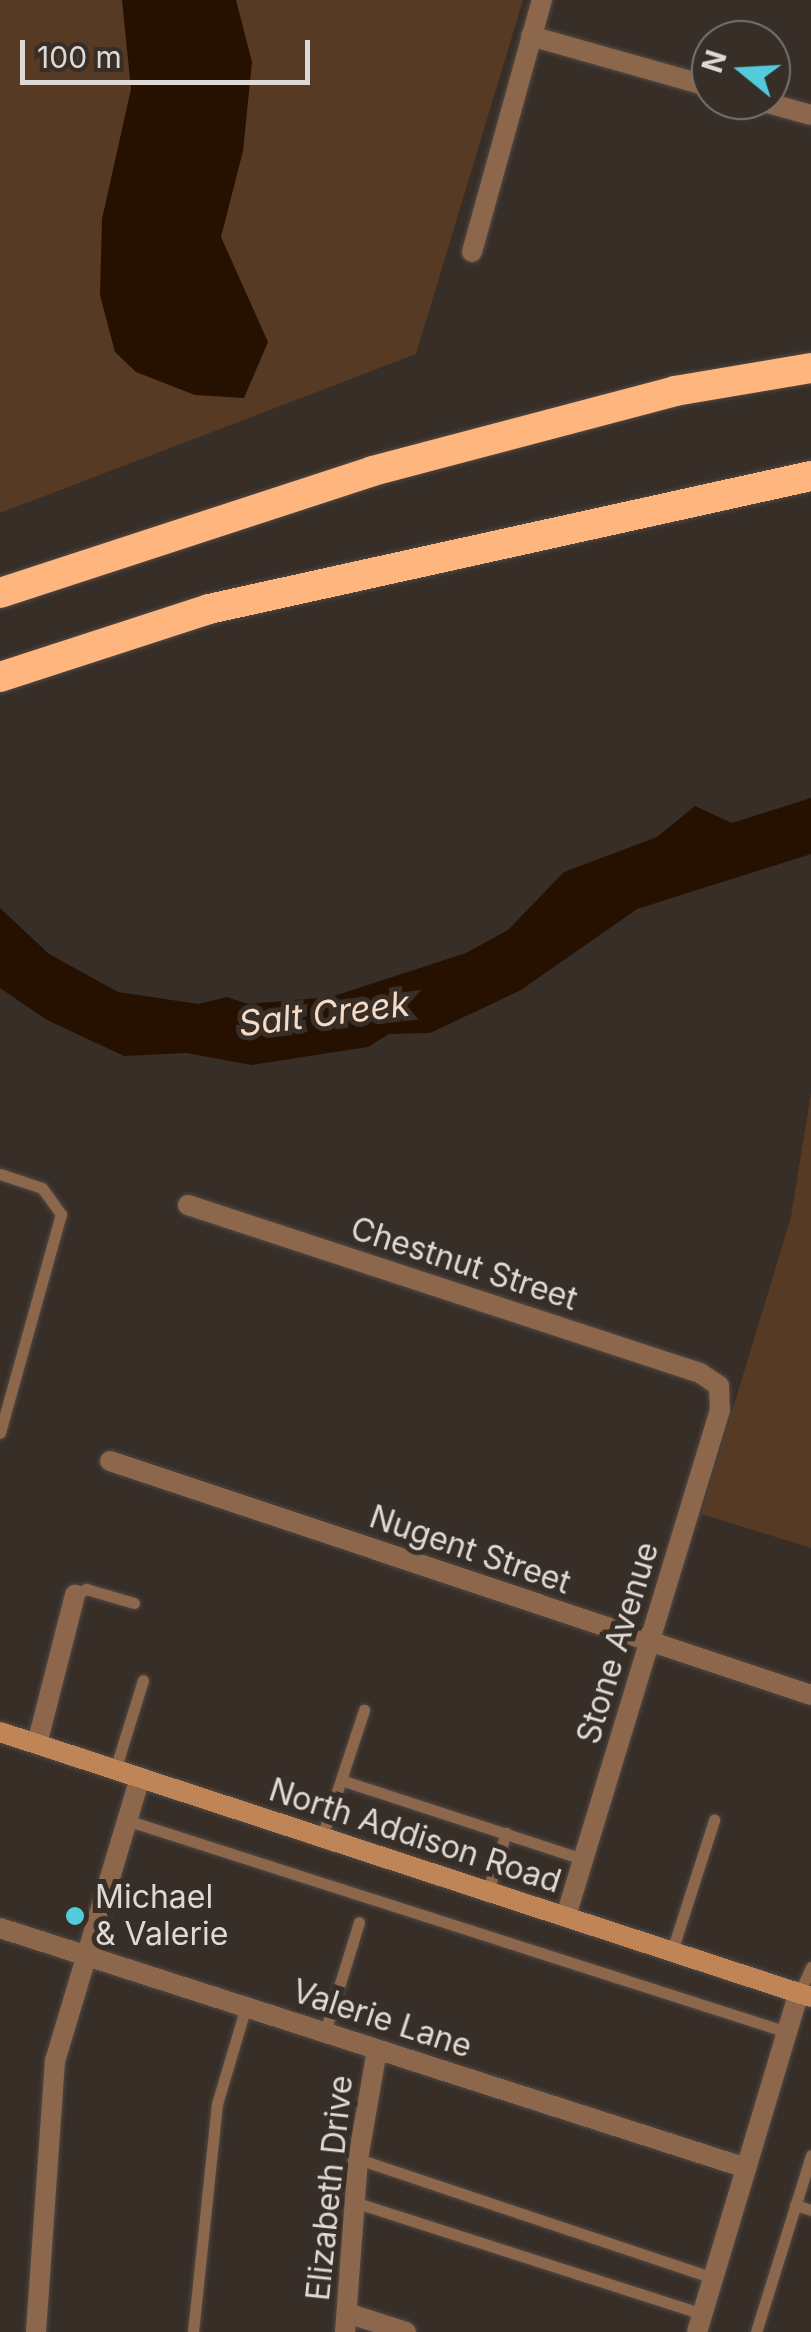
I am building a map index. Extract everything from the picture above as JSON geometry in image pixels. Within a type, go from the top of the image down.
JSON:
[{"type":"highway","points":[[0,593],[373,472],[675,391],[811,368]]},
{"type":"highway","points":[[0,677],[209,609],[811,476]]},
{"type":"street","points":[[472,252],[542,0]]},
{"type":"street","points":[[531,36],[691,81]]},
{"type":"street","name":"Chestnut Street","points":[[188,1205],[700,1373],[718,1386]]},
{"type":"street","name":"Stone Avenue","points":[[566,1916],[720,1410],[718,1386]]},
{"type":"street","name":"Nugent Street","points":[[110,1462],[811,1695]]},
{"type":"street","points":[[37,1744],[75,1594]]},
{"type":"street","name":"North Addison Road","points":[[0,1732],[805,1995]]},
{"type":"street","points":[[36,2332],[55,2062],[140,1778]]},
{"type":"street","name":"Valerie Lane","points":[[0,1928],[746,2168]]},
{"type":"street","points":[[700,2323],[786,2032],[805,1995]]},
{"type":"street","name":"Elizabeth Drive","points":[[346,2323],[358,2159],[377,2050]]},
{"type":"street","points":[[346,2323],[406,2332]]},
{"type":"lane","points":[[0,1174],[42,1188],[61,1214],[0,1433]]},
{"type":"lane","points":[[75,1594],[86,1588],[134,1603]]},
{"type":"lane","points":[[115,1770],[143,1680]]},
{"type":"lane","points":[[322,1837],[364,1710]]},
{"type":"lane","points":[[341,1780],[584,1859]]},
{"type":"lane","points":[[126,1820],[786,2032]]},
{"type":"lane","points":[[672,1952],[714,1820]]},
{"type":"lane","points":[[488,1892],[506,1833]]},
{"type":"lane","points":[[325,2032],[359,1922]]},
{"type":"lane","points":[[805,1995],[811,1967]]},
{"type":"lane","points":[[208,2332],[194,2327],[216,2104],[246,2006]]},
{"type":"lane","points":[[756,2332],[811,2155]]},
{"type":"lane","points":[[358,2159],[713,2278]]},
{"type":"lane","points":[[354,2202],[700,2323]]},
{"type":"lane","points":[[795,2205],[811,2210]]},
{"type":"shaded area","points":[[0,0],[523,0],[416,354],[0,513]]},
{"type":"shaded area","points":[[811,1093],[811,1548],[701,1514],[791,1217]]},
{"type":"water","points":[[122,0],[236,0],[252,62],[243,151],[221,237],[268,342],[244,398],[195,395],[136,372],[115,352],[100,295],[102,219],[131,89]]},
{"type":"water","name":"Salt Creek","points":[[811,798],[811,854],[637,909],[521,990],[430,1033],[389,1034],[368,1047],[251,1065],[187,1053],[124,1056],[47,1020],[0,988],[0,908],[49,954],[118,992],[198,1004],[227,997],[248,1004],[331,997],[466,953],[508,930],[564,872],[657,837],[695,806],[732,823]]},
{"type":"place","name":"Michael & Valerie","points":[[75,1916]]}]
